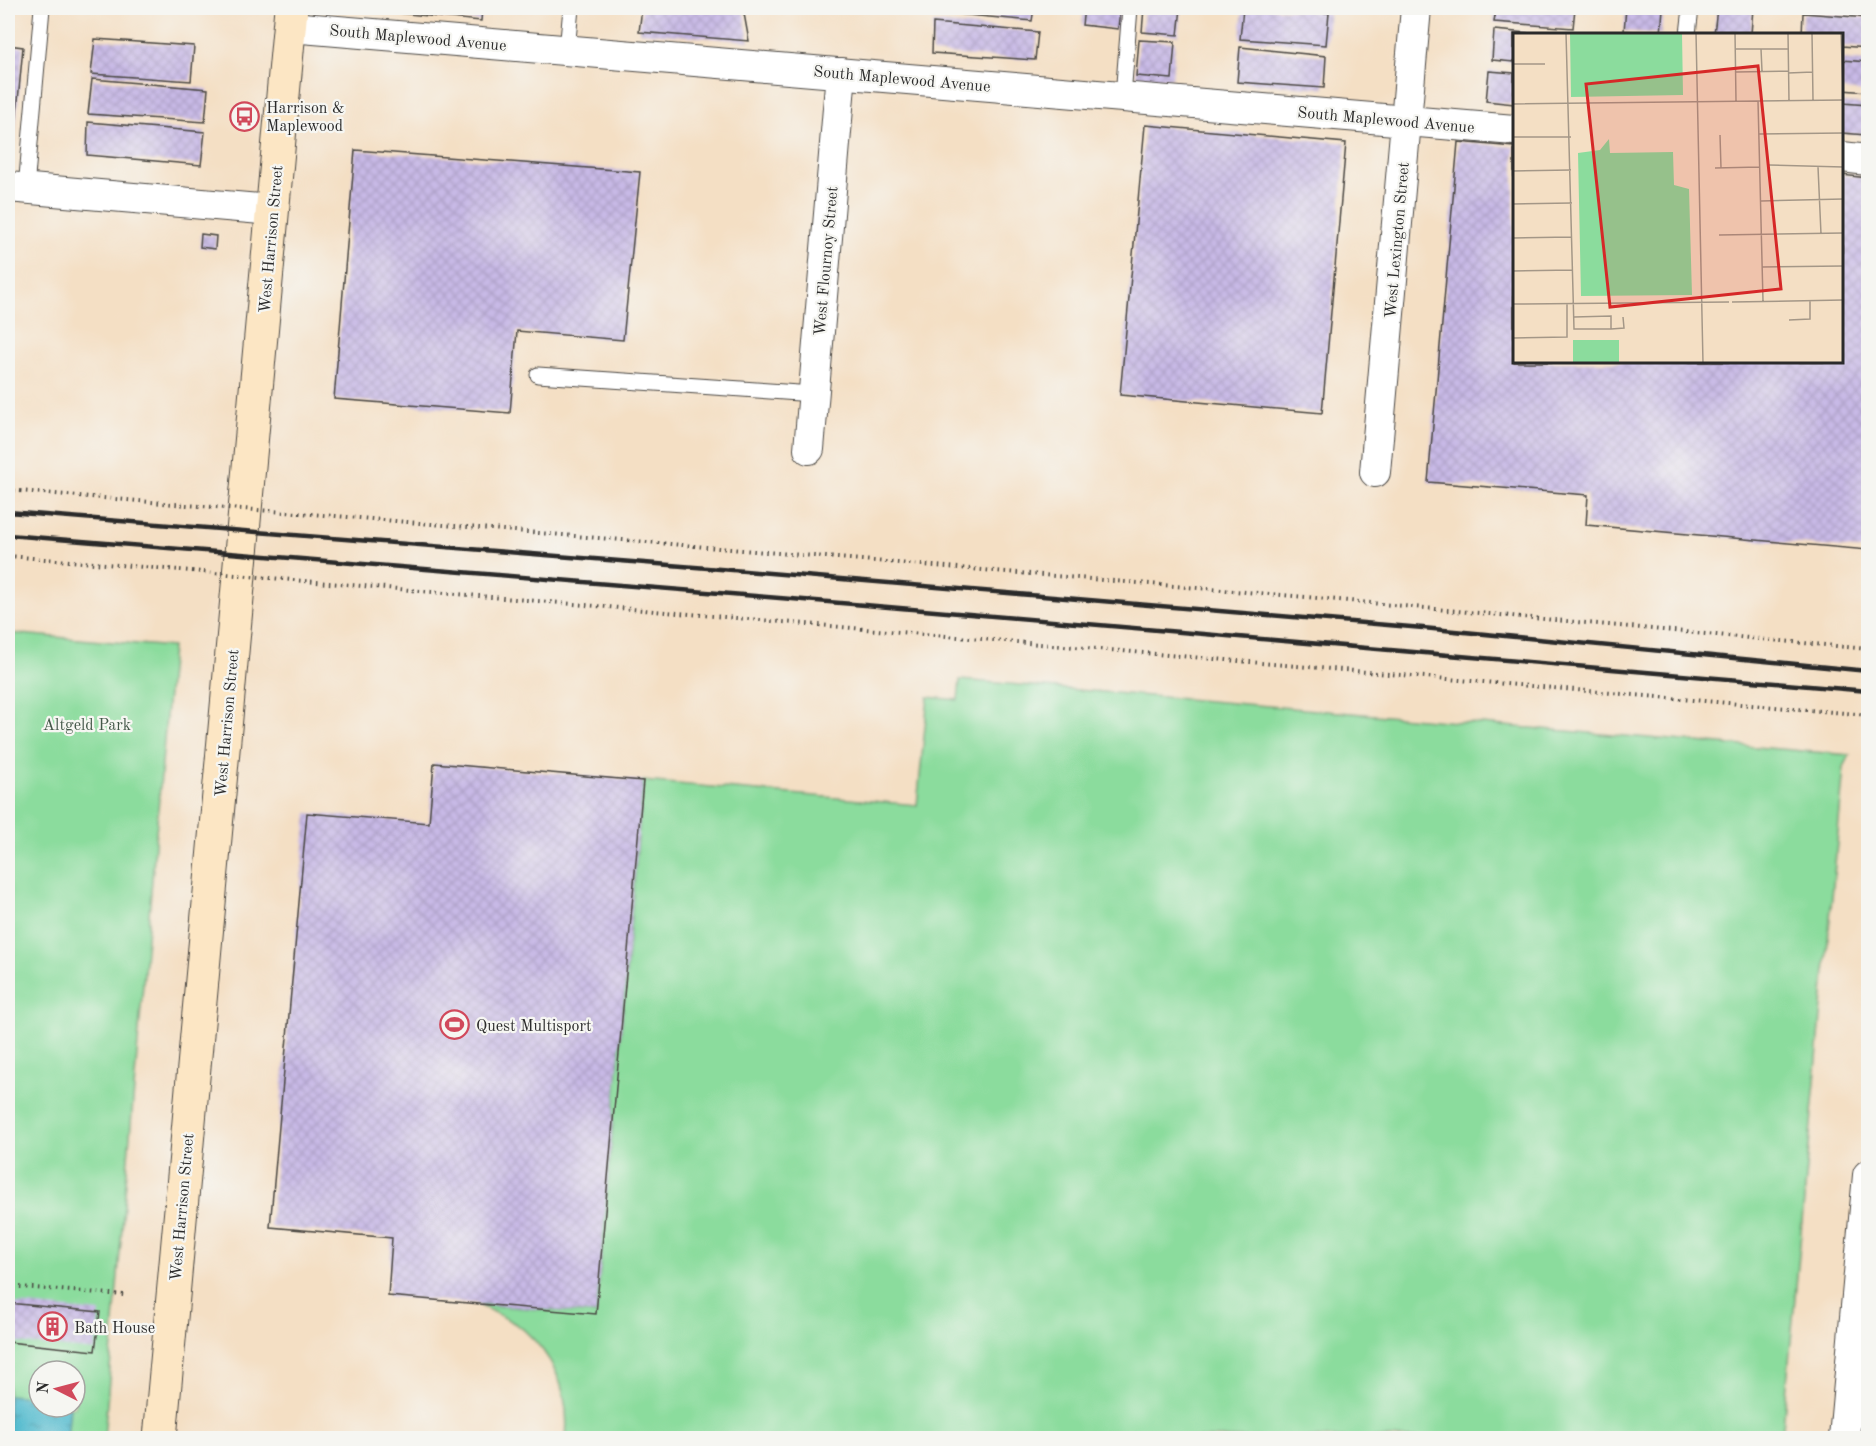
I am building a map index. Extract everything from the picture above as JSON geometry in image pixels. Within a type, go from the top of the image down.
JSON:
[{"type":"street","name":"West Lexington Street","points":[[1375,472],[1416,8]]},
{"type":"street","name":"South Maplewood Avenue","points":[[291,17],[567,50],[1513,129]]},
{"type":"street","name":"West Harrison Street","points":[[160,1438],[291,17]]},
{"type":"street","name":"West Flournoy Street","points":[[809,449],[841,73]]},
{"type":"street","points":[[1843,157],[1869,160]]},
{"type":"street","points":[[17,187],[272,210]]},
{"type":"street","points":[[1844,1438],[1869,1175]]},
{"type":"lane","points":[[17,187],[42,8]]},
{"type":"lane","points":[[567,50],[571,8]]},
{"type":"lane","points":[[1122,96],[1130,8]]},
{"type":"lane","points":[[1688,33],[1691,8]]},
{"type":"lane","points":[[538,375],[813,394]]},
{"type":"path","points":[[8,490],[1329,599],[1869,649]]},
{"type":"path","points":[[8,556],[1869,716]]},
{"type":"path","points":[[8,1286],[124,1295]]},
{"type":"green space","name":"Altgeld Park","points":[[8,633],[172,647],[104,1438],[8,1438]]},
{"type":"green space","points":[[960,680],[1850,755],[1844,767],[1782,1438],[566,1438],[566,1408],[563,1393],[553,1367],[545,1354],[521,1327],[477,1304],[596,1314],[643,781],[917,805],[928,697],[958,700]]},
{"type":"water","points":[[8,1395],[27,1397],[27,1419],[69,1419],[67,1438],[8,1438]]},
{"type":"building","points":[[377,8],[482,8],[481,21],[377,11]]},
{"type":"building","points":[[642,8],[743,8],[749,41],[639,32]]},
{"type":"building","points":[[929,8],[1034,8],[1032,21],[935,12]]},
{"type":"building","points":[[1084,8],[1120,8],[1118,29],[1082,25]]},
{"type":"building","points":[[1144,8],[1181,8],[1178,35],[1142,32]]},
{"type":"building","points":[[1243,8],[1329,13],[1326,45],[1240,39]]},
{"type":"building","points":[[1496,8],[1575,8],[1573,28],[1494,22]]},
{"type":"building","points":[[1626,8],[1663,8],[1661,33],[1624,31]]},
{"type":"building","points":[[1717,8],[1753,8],[1751,33],[1714,33]]},
{"type":"building","points":[[1803,13],[1868,18],[1868,48],[1843,46],[1843,33],[1802,33]]},
{"type":"building","points":[[933,23],[1038,32],[1035,60],[932,53]]},
{"type":"building","points":[[1494,30],[1527,33],[1513,33],[1513,62],[1492,60]]},
{"type":"building","points":[[95,39],[194,46],[191,81],[91,74]]},
{"type":"building","points":[[1139,40],[1175,42],[1172,79],[1136,76]]},
{"type":"building","points":[[8,45],[23,47],[14,144],[8,143]]},
{"type":"building","points":[[1240,47],[1326,56],[1324,88],[1237,82]]},
{"type":"building","points":[[1843,60],[1868,62],[1868,92],[1843,90]]},
{"type":"building","points":[[1489,71],[1513,73],[1513,104],[1486,101]]},
{"type":"building","points":[[92,79],[208,89],[205,122],[88,114]]},
{"type":"building","points":[[1843,103],[1868,105],[1866,135],[1843,133]]},
{"type":"building","points":[[88,122],[205,132],[201,165],[87,155]]},
{"type":"building","points":[[1145,125],[1346,143],[1322,413],[1120,395]]},
{"type":"building","points":[[1458,142],[1513,147],[1513,363],[1843,363],[1843,175],[1868,178],[1868,550],[1586,525],[1588,495],[1428,482]]},
{"type":"building","points":[[355,150],[640,172],[623,340],[517,331],[510,413],[334,399]]},
{"type":"building","points":[[201,234],[216,236],[215,249],[200,247]]},
{"type":"building","name":"Quest Multisport","points":[[434,763],[643,781],[596,1314],[388,1296],[392,1238],[270,1227],[307,813],[429,823]]},
{"type":"building","name":"Bath House","points":[[8,1303],[100,1312],[95,1351],[8,1342]]},
{"type":"railway","points":[[8,512],[1423,628],[1868,671]]},
{"type":"railway","points":[[8,535],[865,605],[1868,691]]},
{"type":"place","name":"Harrison & Maplewood","points":[[245,116]]},
{"type":"place","name":"Quest Multisport","points":[[455,1025]]},
{"type":"place","name":"Bath House","points":[[53,1327]]}]
